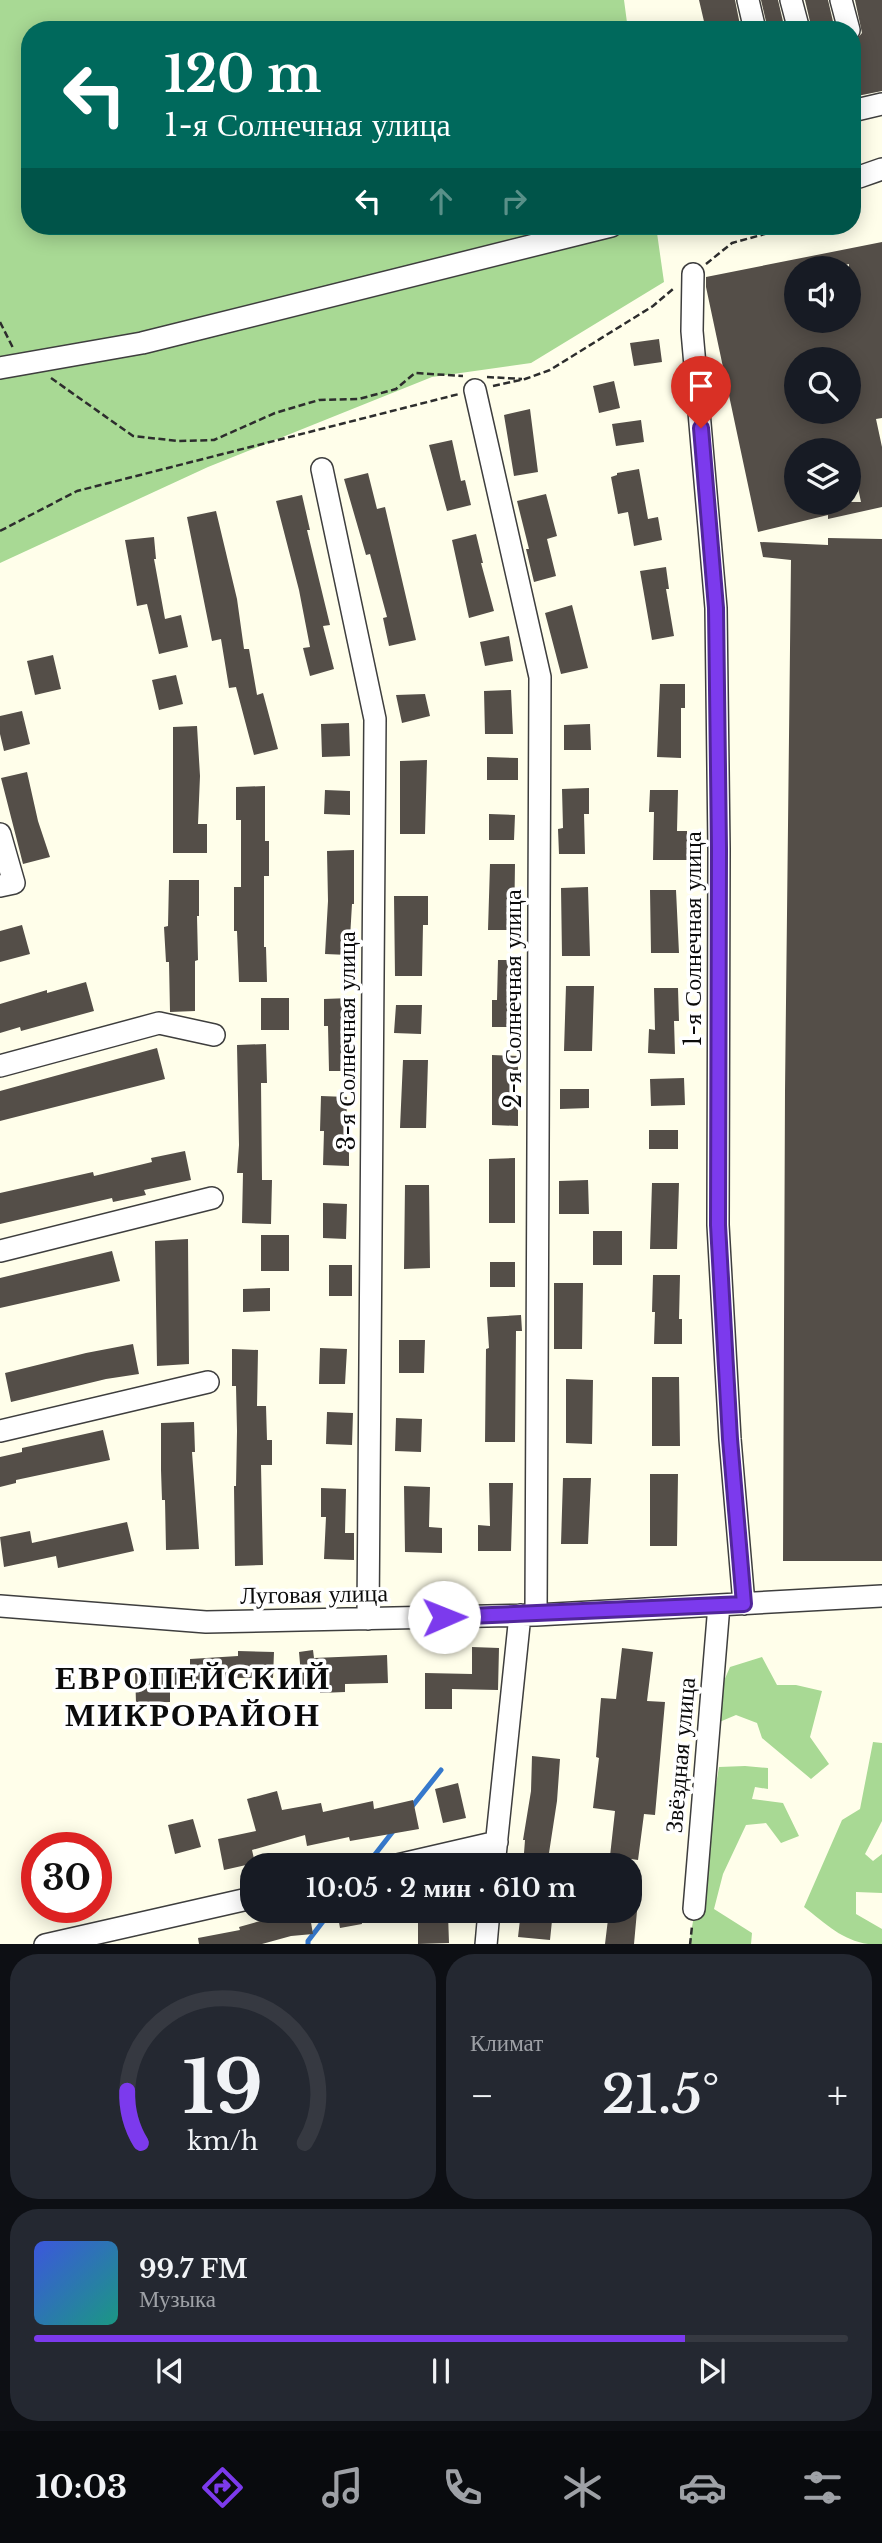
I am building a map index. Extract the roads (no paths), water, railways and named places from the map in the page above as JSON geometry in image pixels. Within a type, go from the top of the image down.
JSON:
[{"type":"street","points":[[748,0],[753,21]]},
{"type":"street","points":[[791,0],[797,21]]},
{"type":"street","points":[[841,0],[847,21]]},
{"type":"street","points":[[861,109],[882,104]]},
{"type":"street","points":[[861,175],[882,169]]},
{"type":"street","points":[[0,368],[142,343],[575,235]]},
{"type":"street","name":"1-я Солнечная улица","points":[[693,274],[692,331],[716,608],[719,849],[718,1225],[730,1439],[744,1604]]},
{"type":"street","name":"2-я Солнечная улица","points":[[479,381],[540,677],[528,1615],[496,1853]]},
{"type":"street","name":"3-я Солнечная улица","points":[[322,469],[375,719],[368,1619]]},
{"type":"street","points":[[0,834],[14,883],[0,886]]},
{"type":"street","points":[[0,1066],[159,1023],[214,1035]]},
{"type":"street","points":[[0,1251],[212,1198]]},
{"type":"street","points":[[0,1431],[208,1382]]},
{"type":"street","name":"Луговая улица","points":[[0,1606],[206,1622],[528,1615],[882,1597]]},
{"type":"street","name":"Звёздная улица","points":[[694,1909],[719,1605]]},
{"type":"street","points":[[449,1853],[497,1842]]},
{"type":"street","points":[[45,1944],[240,1901]]},
{"type":"street","points":[[486,1944],[488,1923]]},
{"type":"waterway","points":[[410,1809],[441,1770]]},
{"type":"waterway","points":[[376,1853],[394,1830]]},
{"type":"waterway","points":[[308,1944],[322,1923]]},
{"type":"district","name":"ЕВРОПЕЙСКИЙ МИКРОРАЙОН","points":[[193,1696]]}]
